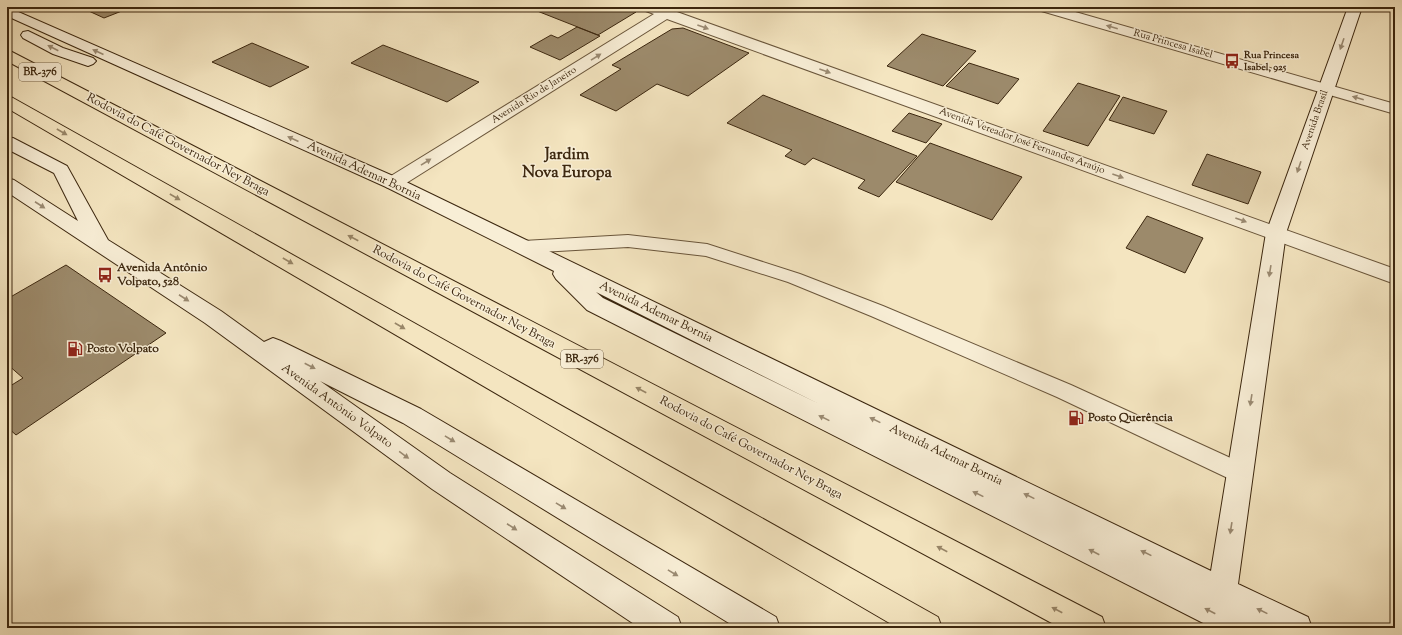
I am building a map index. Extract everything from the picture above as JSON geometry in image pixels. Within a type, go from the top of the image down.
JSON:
[{"type":"highway","name":"Rodovia do Café Governador Ney Braga","points":[[7,55],[1092,628]]},
{"type":"highway","points":[[7,101],[927,628]]},
{"type":"street","name":"Avenida Vereador José Fernandes Araújo","points":[[648,7],[671,10],[1395,277]]},
{"type":"street","name":"Rua Princesa Isabel","points":[[1043,7],[1395,109]]},
{"type":"street","name":"Avenida Brasil","points":[[1222,591],[1276,233],[1355,7]]},
{"type":"street","name":"Avenida Rio de Janeiro","points":[[393,183],[671,10]]},
{"type":"street","name":"Avenida Ademar Bornia","points":[[7,11],[393,183],[1297,628]]},
{"type":"street","points":[[7,25],[58,51],[209,101]]},
{"type":"street","points":[[7,142],[61,170],[97,238]]},
{"type":"street","name":"Avenida Antônio Volpato","points":[[7,184],[97,238],[213,317],[441,481],[667,628]]},
{"type":"street","points":[[547,259],[595,304],[1245,628]]},
{"type":"street","points":[[213,317],[412,416],[765,628]]},
{"type":"lane","points":[[523,247],[628,241],[707,250],[794,278],[877,310],[1064,391],[1240,473]]},
{"type":"building","points":[[80,7],[132,7],[104,18]]},
{"type":"building","points":[[527,7],[622,7],[636,12],[598,35]]},
{"type":"building","points":[[577,27],[600,36],[560,60],[530,47],[551,35],[558,38]]},
{"type":"building","points":[[683,28],[749,53],[688,96],[657,84],[616,111],[580,95],[621,69],[612,65],[672,29]]},
{"type":"building","points":[[922,34],[976,51],[943,86],[887,66]]},
{"type":"building","points":[[252,43],[309,67],[270,87],[212,62]]},
{"type":"building","points":[[383,45],[479,82],[447,102],[351,63]]},
{"type":"building","points":[[969,63],[1019,79],[998,104],[946,86]]},
{"type":"building","points":[[1078,83],[1120,96],[1088,146],[1043,131]]},
{"type":"building","points":[[763,95],[917,156],[879,197],[858,188],[865,180],[813,158],[805,165],[785,156],[792,150],[727,123]]},
{"type":"building","points":[[1123,97],[1167,111],[1154,134],[1109,120]]},
{"type":"building","points":[[909,113],[942,124],[926,143],[892,131]]},
{"type":"building","points":[[930,143],[1022,177],[992,220],[896,182]]},
{"type":"building","points":[[1207,154],[1261,172],[1248,204],[1192,185]]},
{"type":"building","points":[[1147,216],[1203,238],[1185,273],[1126,248]]},
{"type":"building","name":"Posto Volpato","points":[[66,265],[166,333],[16,435],[7,427],[7,388],[23,378],[7,364],[7,299]]},
{"type":"place","name":"Rua Princesa Isabel, 925","points":[[1232,61]]},
{"type":"place","name":"Avenida Antônio Volpato, 528","points":[[105,275]]},
{"type":"place","name":"Posto Volpato","points":[[75,349]]},
{"type":"place","name":"Posto Querência","points":[[1076,418]]},
{"type":"district","name":"Jardim Nova Europa","points":[[567,164]]}]
